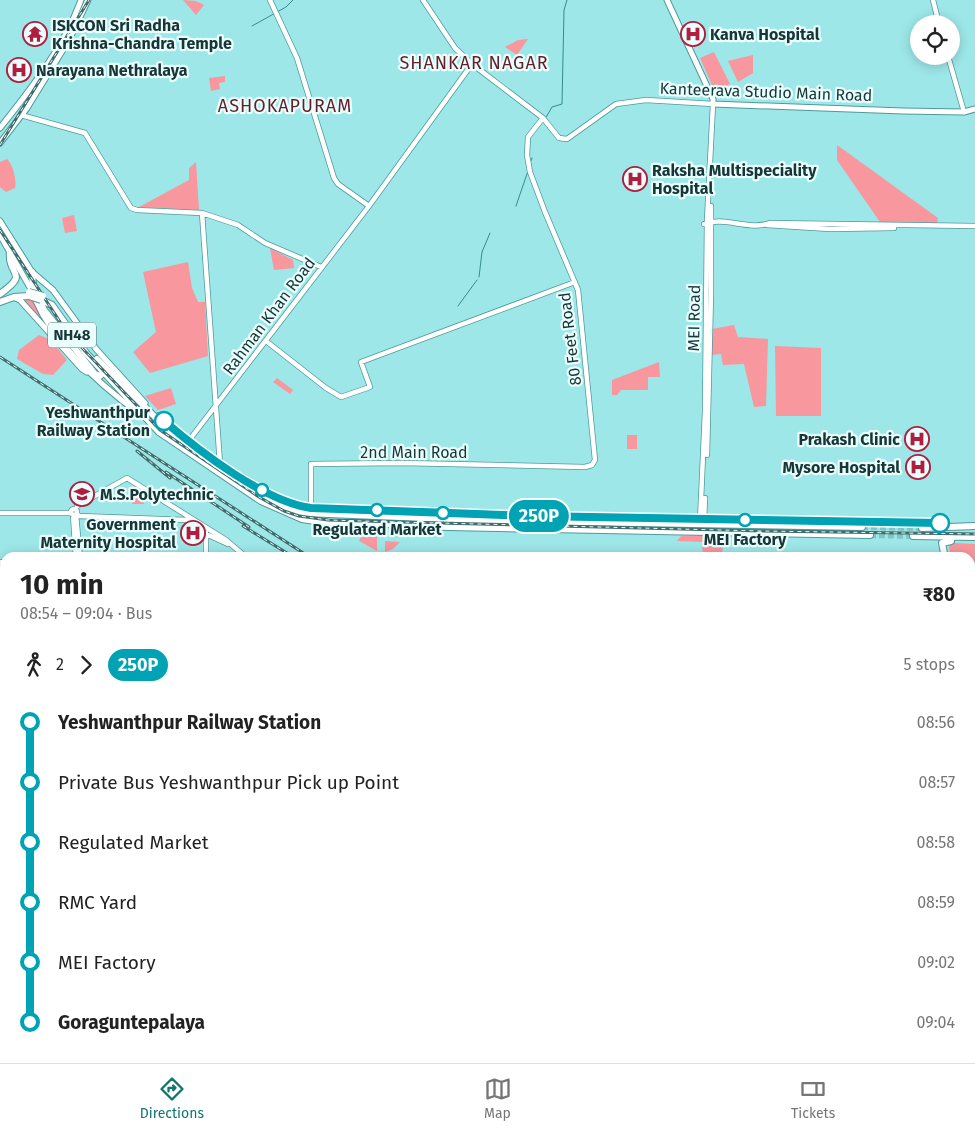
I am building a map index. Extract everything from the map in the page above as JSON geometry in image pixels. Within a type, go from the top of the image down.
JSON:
[{"type":"highway","points":[[0,294],[16,280],[17,275],[9,258],[10,252]]},
{"type":"highway","points":[[32,272],[33,287],[50,320],[95,374],[100,376],[103,372]]},
{"type":"highway","name":"NH48","points":[[0,298],[19,292],[42,298],[56,305],[94,356],[173,435],[188,443],[265,496],[294,508],[326,515],[862,528]]},
{"type":"highway","name":"NH48","points":[[0,302],[11,297],[29,294]]},
{"type":"highway","name":"NH48","points":[[42,298],[52,305],[76,341],[103,372],[147,420],[174,444],[261,501],[292,516],[312,522],[457,528],[701,525],[870,535]]},
{"type":"highway","points":[[922,528],[975,526]]},
{"type":"highway","points":[[936,528],[940,552]]},
{"type":"highway","points":[[913,536],[975,537]]},
{"type":"highway","points":[[943,552],[941,546],[943,542],[975,541]]},
{"type":"main road","points":[[0,133],[72,24],[81,0]]},
{"type":"main road","points":[[0,143],[27,108],[69,40],[88,0]]},
{"type":"main road","points":[[668,0],[715,99],[714,104]]},
{"type":"main road","name":"Kanteerava Studio Main Road","points":[[714,104],[964,112],[975,109]]},
{"type":"main road","points":[[0,128],[6,122]]},
{"type":"main road","points":[[0,221],[32,272],[53,290],[96,349],[149,410]]},
{"type":"main road","points":[[0,234],[29,283],[42,314],[101,386],[147,420]]},
{"type":"main road","points":[[11,297],[20,300],[82,369],[90,373]]},
{"type":"main road","points":[[188,443],[294,508],[534,516],[701,525],[883,522],[940,523],[947,526]]},
{"type":"street","points":[[270,0],[297,58],[334,178],[338,184],[369,206]]},
{"type":"street","points":[[423,0],[455,48],[472,64],[544,120]]},
{"type":"street","points":[[933,0],[937,15]]},
{"type":"street","name":"Rahman Khan Road","points":[[188,443],[369,206],[472,64]]},
{"type":"street","points":[[951,65],[964,112]]},
{"type":"street","name":"Kanteerava Studio Main Road","points":[[544,120],[559,138],[567,138],[616,104],[646,100],[714,104]]},
{"type":"street","name":"MEI Road","points":[[701,525],[711,320],[709,224],[714,104]]},
{"type":"street","points":[[21,115],[85,133],[131,208],[138,210],[202,213],[238,225],[265,243],[321,268]]},
{"type":"street","name":"80 Feet Road","points":[[517,466],[585,467],[595,460],[578,290],[545,212],[530,172],[527,155],[528,137],[544,120]]},
{"type":"street","points":[[202,213],[220,464]]},
{"type":"street","points":[[709,224],[975,227]]},
{"type":"street","points":[[266,340],[326,388],[341,397],[370,387],[361,362],[575,282]]},
{"type":"street","name":"2nd Main Road","points":[[311,508],[311,464],[418,463],[517,466]]},
{"type":"street","points":[[76,512],[127,477],[187,520],[207,532],[226,540],[228,544],[239,552]]},
{"type":"street","points":[[76,512],[126,479],[183,517]]},
{"type":"street","points":[[76,512],[168,518],[183,517]]},
{"type":"street","points":[[76,512],[76,552]]},
{"type":"street","points":[[76,512],[79,552]]},
{"type":"street","points":[[0,513],[76,512],[183,517],[190,518],[207,532]]},
{"type":"street","points":[[206,552],[207,532]]},
{"type":"shaded area","points":[[183,0],[196,1],[204,5],[196,15]]},
{"type":"shaded area","points":[[528,39],[517,55],[505,47],[518,40]]},
{"type":"shaded area","points":[[714,52],[730,84],[715,92],[700,58]]},
{"type":"shaded area","points":[[753,55],[753,73],[738,82],[728,61]]},
{"type":"shaded area","points":[[225,76],[225,82],[219,83],[220,89],[211,91],[209,78]]},
{"type":"shaded area","points":[[837,145],[938,218],[937,223],[880,222],[837,160]]},
{"type":"shaded area","points":[[7,159],[13,169],[15,188],[6,192],[0,187],[0,162]]},
{"type":"shaded area","points":[[196,162],[199,210],[139,207],[189,180],[189,168]]},
{"type":"shaded area","points":[[74,215],[77,231],[65,233],[62,218]]},
{"type":"shaded area","points":[[270,248],[293,260],[294,268],[274,270]]},
{"type":"shaded area","points":[[188,262],[192,288],[198,302],[205,302],[208,356],[150,373],[133,352],[156,332],[143,272]]},
{"type":"shaded area","points":[[20,298],[35,299],[48,324],[45,326]]},
{"type":"shaded area","points":[[734,325],[738,337],[768,339],[766,406],[754,407],[744,364],[723,365],[721,354],[712,355],[712,329]]},
{"type":"shaded area","points":[[39,335],[51,340],[67,360],[53,375],[43,374],[17,359],[19,350]]},
{"type":"shaded area","points":[[775,346],[821,348],[821,416],[776,416]]},
{"type":"shaded area","points":[[659,362],[660,377],[648,377],[648,390],[621,390],[617,395],[612,395],[612,380]]},
{"type":"shaded area","points":[[277,378],[293,390],[290,394],[273,382]]},
{"type":"shaded area","points":[[171,388],[176,404],[158,410],[145,396]]},
{"type":"shaded area","points":[[627,435],[637,435],[637,449],[627,449]]},
{"type":"shaded area","points":[[134,486],[145,493],[144,504],[132,504]]},
{"type":"shaded area","points":[[723,535],[722,552],[703,552],[702,542],[677,541],[681,536]]},
{"type":"shaded area","points":[[361,537],[377,537],[377,551],[359,541]]},
{"type":"shaded area","points":[[385,541],[400,542],[393,549],[385,552]]},
{"type":"shaded area","points":[[953,543],[975,544],[975,552],[950,552],[949,545]]},
{"type":"waterway","points":[[252,26],[286,7],[293,0]]},
{"type":"waterway","points":[[545,119],[552,107],[562,104],[564,10],[567,0]]},
{"type":"waterway","points":[[530,163],[532,158]]},
{"type":"waterway","points":[[516,206],[528,171]]},
{"type":"waterway","points":[[479,277],[482,252],[490,233]]},
{"type":"waterway","points":[[458,306],[477,280]]},
{"type":"tunnel","points":[[862,527],[922,528]]},
{"type":"tunnel","points":[[870,535],[913,536]]},
{"type":"railway","points":[[0,145],[89,0]]},
{"type":"railway","points":[[0,230],[66,331],[160,430],[259,497],[284,511],[299,516],[328,520],[398,522],[975,534]]},
{"type":"railway","points":[[0,357],[302,552]]},
{"type":"railway","points":[[137,451],[170,478]]},
{"type":"railway","points":[[166,472],[249,527]]},
{"type":"railway","points":[[243,526],[285,552]]},
{"type":"bus line","name":"250P","points":[[164,421],[232,471],[278,499],[295,506],[534,516],[940,523]]},
{"type":"place","name":"ISKCON Sri Radha Krishna-Chandra Temple","points":[[35,34]]},
{"type":"place","name":"Kanva Hospital","points":[[693,34]]},
{"type":"place","name":"Narayana Nethralaya","points":[[19,70]]},
{"type":"place","name":"Raksha Multispeciality Hospital","points":[[635,179]]},
{"type":"place","name":"Yeshwanthpur Railway Station","points":[[164,421]]},
{"type":"place","name":"Prakash Clinic","points":[[917,439]]},
{"type":"place","name":"Mysore Hospital","points":[[918,467]]},
{"type":"place","name":"M.S.Polytechnic","points":[[82,494]]},
{"type":"place","name":"Regulated Market","points":[[377,510]]},
{"type":"place","name":"MEI Factory","points":[[745,520]]},
{"type":"place","name":"Government Maternity Hospital","points":[[193,533]]},
{"type":"district","name":"SHANKAR NAGAR","points":[[474,63]]},
{"type":"district","name":"ASHOKAPURAM","points":[[285,106]]}]
